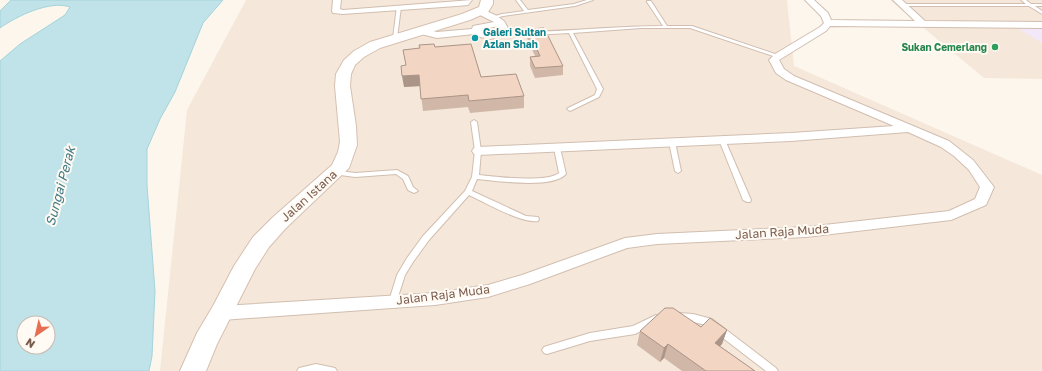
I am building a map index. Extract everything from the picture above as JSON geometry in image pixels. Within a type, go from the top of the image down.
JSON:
[{"type":"street","points":[[337,0],[336,11],[339,12],[403,4],[465,3],[486,10],[505,30],[504,33],[486,36],[480,35],[476,31],[436,35],[420,31]]},
{"type":"street","points":[[808,0],[826,15],[828,23]]},
{"type":"street","points":[[900,3],[923,24]]},
{"type":"street","points":[[476,31],[476,28],[480,26],[486,10]]},
{"type":"street","name":"Jalan Istana","points":[[193,371],[206,341],[222,313],[245,266],[261,242],[279,223],[340,168],[346,156],[349,143],[342,75],[346,65],[351,59],[366,48],[486,10]]},
{"type":"street","points":[[915,17],[1042,18]]},
{"type":"street","points":[[828,23],[1042,25]]},
{"type":"street","points":[[778,56],[823,29],[828,23]]},
{"type":"street","name":"Jalan Raja Muda","points":[[222,313],[393,302],[488,291],[525,280],[625,243],[657,239],[806,232],[950,215],[981,202],[987,187],[977,171],[966,159],[945,144],[790,78],[780,71],[776,65],[774,60],[778,56]]},
{"type":"street","points":[[478,151],[791,137],[909,129]]},
{"type":"lane","points":[[518,0],[527,12]]},
{"type":"lane","points":[[486,10],[527,12],[575,5],[591,0]]},
{"type":"lane","points":[[1023,0],[1042,13]]},
{"type":"lane","points":[[649,2],[666,27]]},
{"type":"lane","points":[[900,3],[1042,5]]},
{"type":"lane","points":[[395,38],[403,4]]},
{"type":"lane","points":[[504,33],[528,34],[641,27],[690,27],[778,56]]},
{"type":"lane","points":[[570,31],[600,89],[597,96],[570,109]]},
{"type":"lane","points":[[393,302],[401,275],[410,260],[426,238],[468,192],[475,177],[478,151],[474,122]]},
{"type":"lane","points":[[722,140],[747,200]]},
{"type":"lane","points":[[672,142],[678,171]]},
{"type":"lane","points":[[475,177],[535,182],[559,178],[563,174],[557,148]]},
{"type":"lane","points":[[335,172],[355,175],[396,172],[406,178],[410,188],[414,191]]},
{"type":"lane","points":[[468,192],[525,218],[535,219]]},
{"type":"lane","points":[[547,350],[590,337],[635,330],[660,316],[693,318],[708,322],[773,371]]},
{"type":"lane","points":[[302,371],[316,368],[332,371]]},
{"type":"shaded area","points":[[246,0],[787,0],[794,66],[1042,175],[1042,371],[160,371],[187,110]]},
{"type":"shaded area","points":[[890,0],[1042,0],[1042,79],[984,78]]},
{"type":"shaded area","points":[[1019,29],[1042,29],[1042,43]]},
{"type":"water","name":"Sungai Perak","points":[[11,0],[223,0],[203,23],[175,92],[160,119],[147,149],[147,185],[155,291],[152,356],[149,371],[0,371],[0,61],[20,44],[65,15],[70,7],[62,5],[34,10],[0,28],[0,11]]},
{"type":"building","points":[[544,28],[563,66],[535,68],[530,57],[540,56],[528,29]]},
{"type":"building","points":[[434,44],[435,47],[471,44],[481,77],[516,74],[524,96],[469,101],[468,95],[421,99],[419,75],[402,76],[401,66],[406,65],[403,50],[420,48],[419,45]]},
{"type":"building","points":[[665,308],[673,308],[701,327],[710,318],[727,330],[715,343],[755,371],[706,371],[668,344],[664,348],[640,331]]},
{"type":"place","name":"Galeri Sultan Azlan Shah","points":[[475,38]]},
{"type":"place","name":"Sukan Cemerlang","points":[[995,47]]}]
